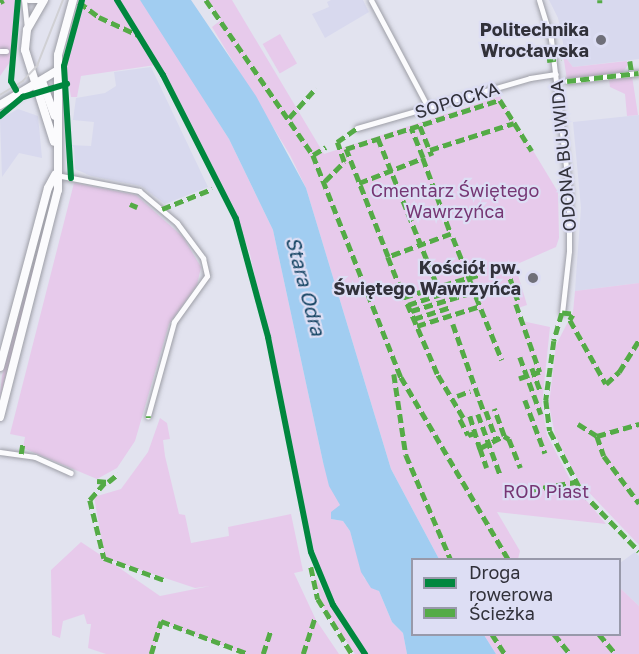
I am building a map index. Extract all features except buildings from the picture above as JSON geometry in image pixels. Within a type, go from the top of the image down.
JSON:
[{"type":"main road","points":[[43,0],[27,30],[26,60],[56,146]]},
{"type":"main road","points":[[0,417],[58,190],[55,175],[58,70],[61,39],[73,0]]},
{"type":"main road","points":[[0,105],[58,70]]},
{"type":"main road","points":[[42,81],[57,122]]},
{"type":"main road","points":[[0,367],[48,188],[55,175]]},
{"type":"street","points":[[27,30],[26,0],[43,0]]},
{"type":"street","points":[[371,0],[429,108]]},
{"type":"street","name":"ODONA BUJWIDA","points":[[539,0],[551,39],[556,74],[570,223],[562,313]]},
{"type":"street","points":[[567,81],[639,73]]},
{"type":"street","name":"SOPOCKA","points":[[357,128],[556,74]]},
{"type":"street","points":[[55,175],[139,190],[177,223],[203,258],[207,276],[174,322],[148,416]]},
{"type":"street","points":[[0,452],[35,457],[71,473]]},
{"type":"shaded area","points":[[363,0],[369,12],[325,38],[312,14],[329,7],[327,2]]},
{"type":"shaded area","name":"Politechnika Wrocławska","points":[[549,0],[639,0],[639,59],[573,67],[566,58],[558,18]]},
{"type":"shaded area","points":[[151,67],[208,187],[165,204],[141,186],[91,176],[75,169],[74,147],[69,145],[91,146],[94,122],[73,120],[76,98],[105,93],[116,86],[114,72]]},
{"type":"shaded area","points":[[18,109],[38,116],[42,158],[19,153],[2,177],[0,119]]},
{"type":"shaded area","points":[[639,115],[639,283],[575,291],[581,208],[573,122]]},
{"type":"shaded area","points":[[635,552],[639,556],[639,606],[621,589],[621,562]]},
{"type":"green space","points":[[0,0],[15,0],[10,62],[0,76]]},
{"type":"green space","points":[[85,0],[114,0],[155,65],[81,76],[77,97],[71,97],[66,68]]},
{"type":"green space","points":[[120,0],[140,0],[148,9],[229,139],[273,230],[323,462],[340,505],[331,519],[343,521],[350,531],[364,578],[379,591],[392,622],[403,633],[407,654],[367,654],[327,589],[313,547],[250,254],[234,211],[166,77]]},
{"type":"green space","points":[[208,0],[232,0],[324,154],[500,96],[558,192],[559,238],[556,247],[515,265],[527,305],[518,308],[522,321],[550,327],[542,404],[547,435],[572,483],[606,524],[497,512],[520,551],[518,558],[438,558],[391,469],[306,188],[290,155],[212,27],[221,20]]},
{"type":"green space","points":[[280,34],[297,63],[280,73],[263,44]]},
{"type":"green space","points":[[563,54],[573,67],[627,61],[628,65],[622,73],[567,80]]},
{"type":"green space","points":[[632,76],[638,115],[627,116],[625,94],[610,87],[609,79]]},
{"type":"green space","points":[[74,183],[136,195],[183,237],[201,267],[197,285],[169,324],[135,441],[117,468],[97,479],[23,448],[25,437],[10,434]]},
{"type":"green space","points":[[42,233],[44,233],[0,397],[2,376]]},
{"type":"green space","points":[[639,283],[639,545],[579,482],[555,435],[549,405],[556,345],[573,312],[575,291]]},
{"type":"green space","points":[[160,418],[167,423],[170,439],[163,440],[165,456],[179,514],[185,515],[191,543],[229,536],[228,527],[291,514],[303,571],[294,573],[316,620],[339,654],[245,654],[163,623],[152,654],[106,654],[88,648],[91,624],[87,624],[84,614],[63,621],[60,638],[52,635],[51,570],[81,542],[105,558],[94,497],[121,489],[148,452]],"holes":[[[105,558],[195,588],[210,586],[160,596]]]},
{"type":"green space","points":[[314,574],[340,622],[362,654],[355,654],[323,607]]},
{"type":"green space","points":[[621,589],[639,606],[639,654],[496,654],[485,636],[621,636]]},
{"type":"water","name":"Stara Odra","points":[[140,0],[191,0],[256,96],[306,188],[391,469],[438,558],[411,558],[411,636],[485,636],[496,654],[407,654],[403,633],[392,622],[379,591],[371,588],[361,572],[350,531],[343,521],[331,519],[331,512],[340,505],[329,486],[323,462],[273,230],[229,139]]},
{"type":"tram line","points":[[0,95],[23,81],[37,66],[63,0]]},
{"type":"marked path","points":[[0,2],[4,0]]},
{"type":"marked path","points":[[206,0],[313,155],[401,377],[508,558]]},
{"type":"marked path","points":[[79,2],[99,17],[138,35]]},
{"type":"marked path","points":[[547,60],[561,58]]},
{"type":"marked path","points":[[630,61],[632,74]]},
{"type":"marked path","points":[[567,81],[639,73]]},
{"type":"marked path","points":[[289,118],[316,88]]},
{"type":"marked path","points":[[471,284],[451,234],[388,257],[346,149],[500,100],[532,151]]},
{"type":"marked path","points":[[430,150],[514,123]]},
{"type":"marked path","points":[[420,126],[432,156]]},
{"type":"marked path","points":[[325,181],[344,162],[337,142],[357,128]]},
{"type":"marked path","points":[[359,183],[423,158],[411,128]]},
{"type":"marked path","points":[[378,138],[438,287]]},
{"type":"marked path","points":[[313,155],[326,147]]},
{"type":"marked path","points":[[423,158],[451,234]]},
{"type":"marked path","points":[[162,209],[212,189]]},
{"type":"marked path","points":[[130,204],[137,207]]},
{"type":"marked path","points":[[388,257],[404,297]]},
{"type":"marked path","points":[[506,266],[519,304]]},
{"type":"marked path","points":[[463,418],[437,374],[404,297],[478,275]]},
{"type":"marked path","points":[[408,305],[471,284],[502,360]]},
{"type":"marked path","points":[[411,311],[474,292]]},
{"type":"marked path","points":[[516,304],[540,372],[519,379]]},
{"type":"marked path","points":[[417,326],[480,306]]},
{"type":"marked path","points":[[414,319],[451,307]]},
{"type":"marked path","points":[[571,314],[562,313],[554,341],[546,400],[550,431],[582,492],[639,551]]},
{"type":"marked path","points":[[573,315],[570,320],[606,384],[619,372],[639,340]]},
{"type":"marked path","points":[[453,324],[484,412]]},
{"type":"marked path","points":[[520,357],[541,414]]},
{"type":"marked path","points":[[532,368],[540,390]]},
{"type":"marked path","points":[[394,374],[406,455],[450,558]]},
{"type":"marked path","points":[[457,396],[470,391]]},
{"type":"marked path","points":[[525,400],[545,453]]},
{"type":"marked path","points":[[470,416],[480,448],[504,436],[494,409]]},
{"type":"marked path","points":[[486,411],[496,439]]},
{"type":"marked path","points":[[478,414],[500,474]]},
{"type":"marked path","points":[[460,419],[468,435],[475,433]]},
{"type":"marked path","points":[[578,424],[597,436],[639,424]]},
{"type":"marked path","points":[[504,436],[509,439],[521,468]]},
{"type":"marked path","points":[[597,436],[604,456],[639,503]]},
{"type":"marked path","points":[[21,454],[23,442]]},
{"type":"marked path","points":[[480,448],[487,468]]},
{"type":"marked path","points":[[97,481],[108,482],[118,474]]},
{"type":"marked path","points":[[530,490],[575,482]]},
{"type":"marked path","points":[[105,483],[90,500],[104,558],[167,581]]},
{"type":"marked path","points":[[311,567],[318,599],[352,654]]},
{"type":"marked path","points":[[303,654],[315,616]]},
{"type":"marked path","points":[[151,654],[161,621],[249,654]]},
{"type":"marked path","points":[[263,654],[271,629]]},
{"type":"marked path","points":[[493,636],[505,654]]},
{"type":"marked path","points":[[556,636],[570,654]]},
{"type":"marked path","points":[[601,636],[616,654]]},
{"type":"cycle path","points":[[16,90],[11,81],[18,0]]},
{"type":"cycle path","points":[[71,178],[64,66],[82,0]]},
{"type":"cycle path","points":[[117,0],[163,75],[236,219],[268,337],[311,552],[333,605],[365,654]]},
{"type":"cycle path","points":[[0,116],[23,97],[67,84]]},
{"type":"place","name":"Politechnika Wrocławska","points":[[601,40]]},
{"type":"place","name":"Kościół pw. Świętego Wawrzyńca","points":[[533,278]]},
{"type":"park label","name":"Cmentarz Świętego Wawrzyńca","points":[[455,201]]},
{"type":"park label","name":"ROD Piast","points":[[546,491]]}]
